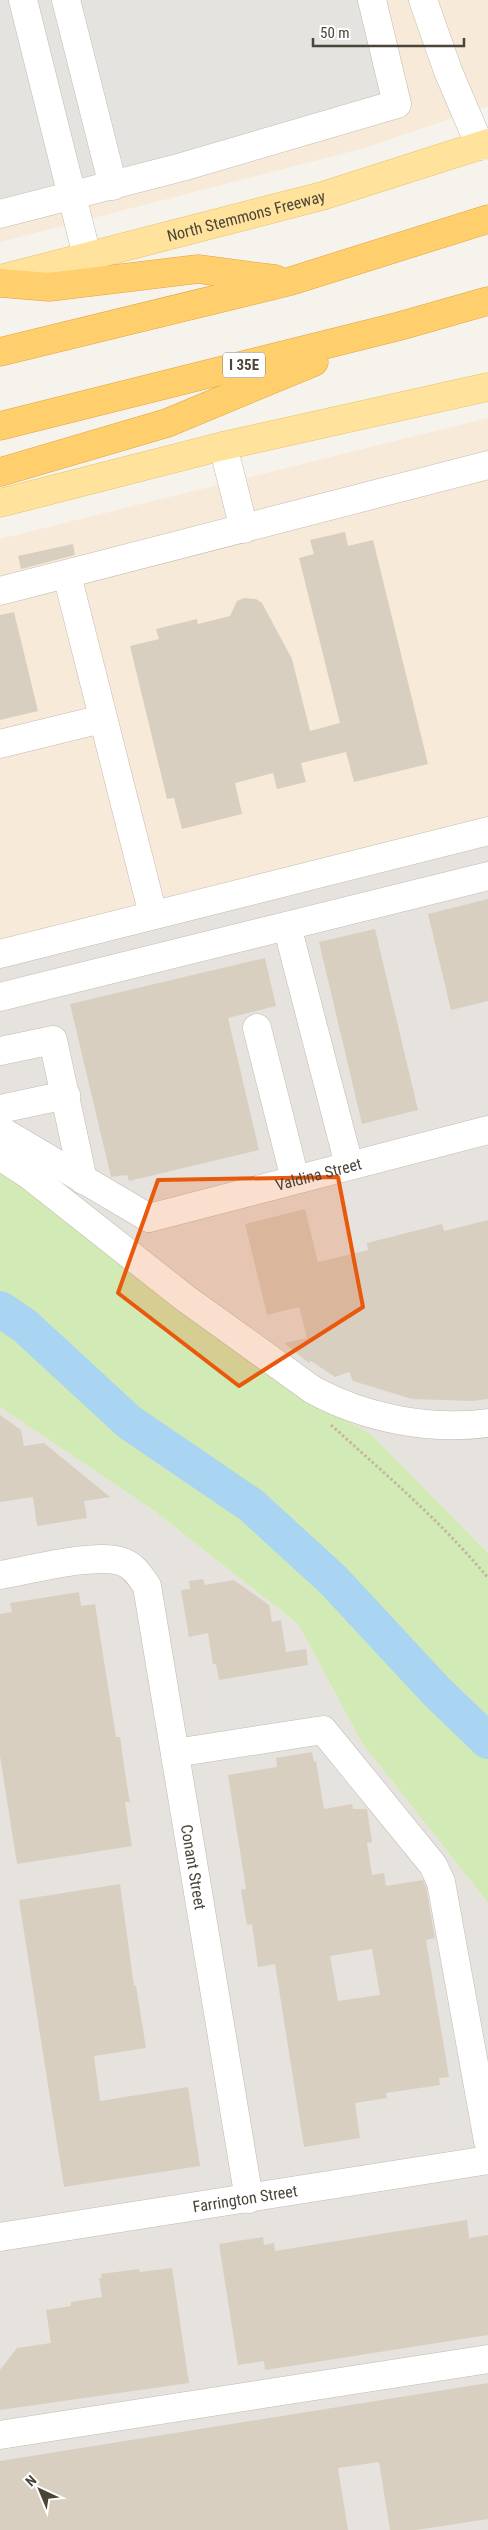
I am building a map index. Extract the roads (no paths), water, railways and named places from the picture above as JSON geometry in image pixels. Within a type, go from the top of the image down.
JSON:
[{"type":"highway","points":[[0,352],[291,281],[488,219]]},
{"type":"highway","points":[[0,283],[49,287],[198,269],[291,281]]},
{"type":"highway","name":"I 35E","points":[[0,426],[400,326],[488,301]]},
{"type":"highway","points":[[0,472],[167,423],[400,326]]},
{"type":"main road","name":"North Stemmons Freeway","points":[[0,279],[322,196],[484,144]]},
{"type":"main road","points":[[0,504],[223,446],[488,387]]},
{"type":"street","points":[[0,6],[22,0],[87,256]]},
{"type":"street","points":[[66,0],[113,186]]},
{"type":"street","points":[[0,214],[113,186],[397,104],[372,0]]},
{"type":"street","points":[[422,0],[448,71],[484,144]]},
{"type":"street","points":[[223,446],[244,529]]},
{"type":"street","points":[[0,590],[67,575],[488,466]]},
{"type":"street","points":[[67,575],[153,915]]},
{"type":"street","points":[[0,744],[102,719]]},
{"type":"street","points":[[0,954],[488,831]]},
{"type":"street","points":[[0,997],[488,876]]},
{"type":"street","points":[[287,926],[349,1165]]},
{"type":"street","points":[[257,1028],[295,1179]]},
{"type":"street","points":[[0,1052],[54,1040],[83,1180]]},
{"type":"street","points":[[0,1109],[66,1095]]},
{"type":"street","points":[[0,1130],[149,1218],[124,1249]]},
{"type":"street","name":"Valdina Street","points":[[149,1218],[349,1165],[485,1137]]},
{"type":"street","points":[[0,1156],[29,1175],[185,1298],[291,1376],[332,1400],[373,1415],[415,1423],[488,1423]]},
{"type":"street","name":"Conant Street","points":[[0,1576],[106,1557],[124,1562],[137,1571],[147,1586],[249,2199]]},
{"type":"street","points":[[175,1753],[323,1730],[433,1865],[441,1882],[488,2141]]},
{"type":"street","name":"Farrington Street","points":[[0,2237],[488,2160]]},
{"type":"street","points":[[0,2435],[488,2359]]},
{"type":"waterway","points":[[0,1309],[25,1326],[129,1422],[251,1505],[333,1580],[437,1692],[488,1741]]}]
